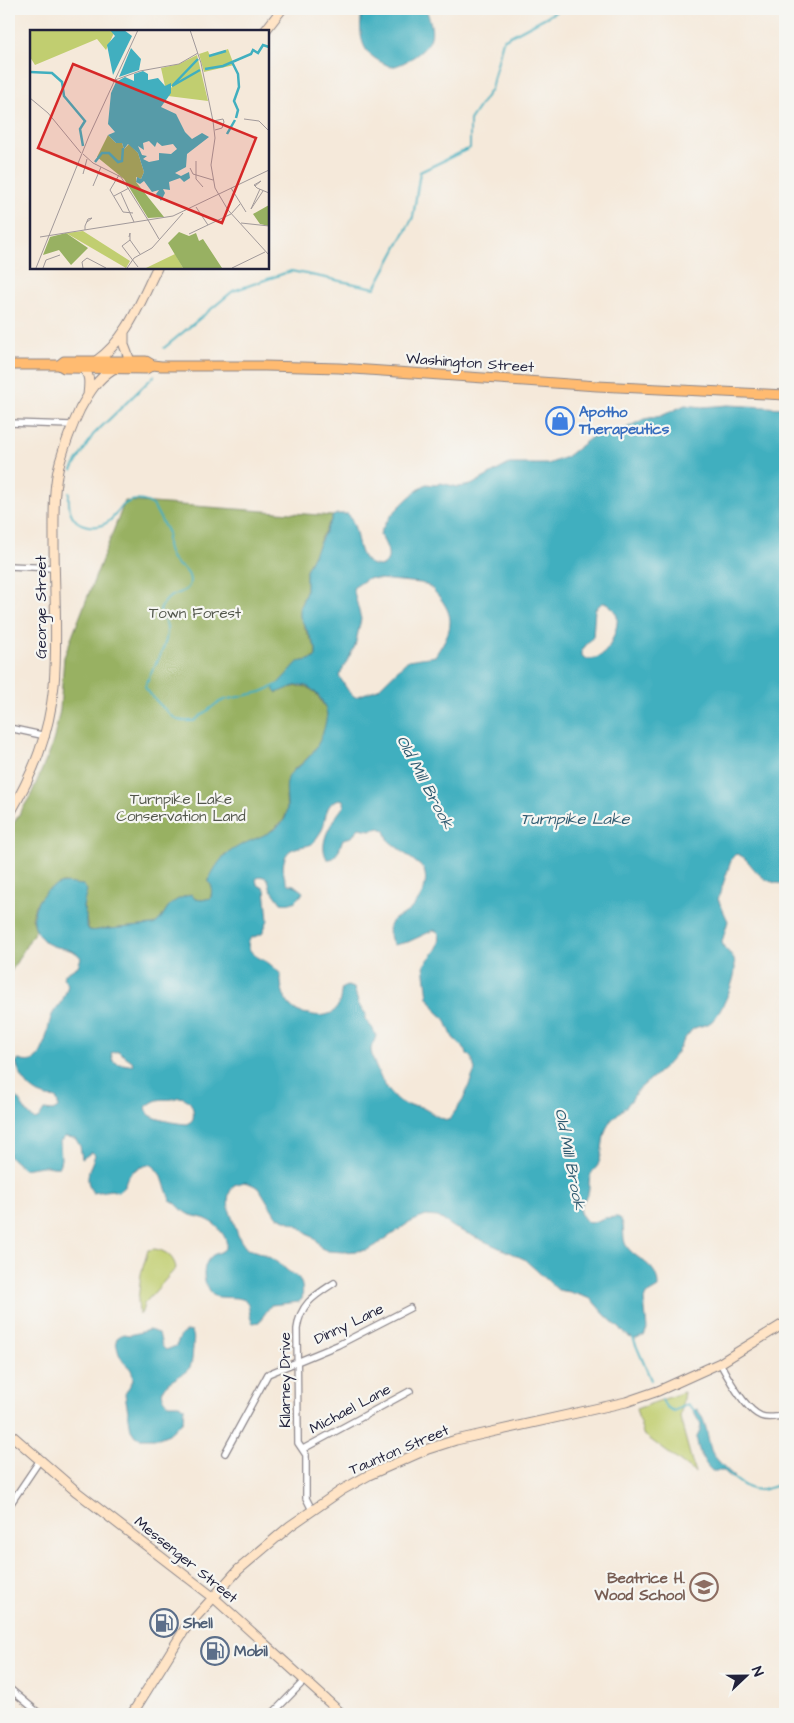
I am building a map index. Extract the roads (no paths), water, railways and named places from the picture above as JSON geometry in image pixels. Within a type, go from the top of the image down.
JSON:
[{"type":"main road","points":[[266,30],[282,9]]},
{"type":"main road","points":[[96,361],[112,348],[124,333],[156,269]]},
{"type":"main road","points":[[124,333],[124,345],[130,361]]},
{"type":"main road","name":"Washington Street","points":[[59,365],[64,361],[146,361],[153,365],[340,368],[597,386],[785,395]]},
{"type":"main road","name":"Washington Street","points":[[9,365],[146,369],[153,365]]},
{"type":"main road","points":[[82,368],[86,371],[89,380],[88,395]]},
{"type":"main road","name":"George Street","points":[[9,815],[36,762],[46,736],[54,686],[55,487],[60,463],[72,425],[88,395],[100,379],[113,369]]},
{"type":"main road","name":"Taunton Street","points":[[132,1714],[184,1629],[238,1570],[257,1552],[312,1510],[369,1475],[428,1449],[456,1440],[626,1402],[658,1391],[720,1363],[785,1323]]},
{"type":"main road","name":"Messenger Street","points":[[9,1433],[77,1492],[213,1597],[342,1714]]},
{"type":"street","points":[[9,423],[72,425]]},
{"type":"street","points":[[9,566],[54,568]]},
{"type":"street","points":[[9,728],[46,736]]},
{"type":"street","name":"Kilarney Drive","points":[[312,1510],[306,1498],[306,1455],[298,1444],[299,1316],[304,1307],[318,1293],[334,1283]]},
{"type":"street","name":"Dinny Lane","points":[[224,1453],[268,1374],[338,1345],[410,1308]]},
{"type":"street","points":[[720,1363],[750,1408],[761,1416],[785,1416]]},
{"type":"street","name":"Michael Lane","points":[[303,1449],[410,1391]]},
{"type":"street","points":[[9,1506],[40,1460]]},
{"type":"street","points":[[272,1714],[305,1680]]},
{"type":"street","points":[[9,1688],[40,1714]]},
{"type":"water","points":[[362,9],[426,9],[432,30],[430,40],[422,51],[415,56],[391,67],[373,57],[362,41]]},
{"type":"water","name":"Turnpike Lake","points":[[685,405],[785,408],[785,885],[763,878],[740,855],[736,854],[732,858],[718,899],[728,921],[722,942],[723,946],[732,955],[735,962],[735,973],[727,996],[715,1018],[709,1024],[691,1031],[668,1063],[638,1090],[627,1106],[610,1122],[604,1135],[600,1160],[591,1174],[588,1193],[580,1207],[580,1213],[590,1223],[605,1218],[620,1218],[626,1245],[652,1268],[655,1273],[658,1288],[646,1295],[644,1300],[647,1329],[644,1336],[636,1339],[629,1337],[591,1299],[558,1290],[524,1259],[455,1228],[438,1217],[426,1216],[410,1222],[367,1250],[328,1251],[321,1248],[317,1241],[297,1225],[276,1216],[259,1188],[244,1182],[234,1185],[228,1198],[230,1211],[239,1238],[247,1249],[269,1257],[297,1277],[301,1282],[302,1290],[302,1299],[299,1302],[271,1305],[259,1322],[253,1323],[246,1301],[239,1298],[214,1296],[205,1281],[204,1270],[206,1264],[213,1255],[225,1248],[226,1239],[210,1221],[188,1214],[170,1200],[162,1177],[152,1164],[142,1167],[131,1174],[125,1186],[118,1192],[111,1190],[93,1193],[88,1179],[95,1155],[92,1152],[82,1159],[80,1146],[75,1138],[65,1137],[60,1141],[61,1159],[59,1167],[43,1166],[23,1169],[9,1156],[9,1098],[14,1095],[16,1096],[28,1114],[35,1120],[39,1118],[44,1110],[53,1111],[58,1108],[56,1098],[39,1094],[29,1087],[22,1077],[16,1062],[19,1060],[28,1062],[35,1060],[39,1055],[43,1048],[52,1015],[63,1000],[68,987],[63,978],[64,975],[78,966],[81,958],[73,951],[52,946],[43,940],[34,924],[35,907],[45,893],[62,883],[83,885],[87,890],[83,907],[86,915],[86,925],[89,930],[153,925],[171,904],[179,899],[191,894],[195,899],[211,898],[212,887],[208,880],[223,857],[239,846],[269,833],[282,823],[285,819],[287,808],[286,789],[289,775],[309,757],[317,746],[327,715],[318,695],[309,688],[299,685],[276,693],[273,689],[298,662],[313,659],[316,656],[316,648],[300,617],[300,607],[306,592],[306,570],[333,516],[348,514],[352,521],[362,555],[366,561],[373,565],[383,566],[388,559],[388,555],[380,534],[383,528],[399,507],[426,484],[436,485],[441,483],[458,487],[471,485],[509,464],[548,464],[566,457],[592,437],[614,434],[644,419],[661,416]],"holes":[[[368,578],[424,584],[430,587],[446,606],[450,621],[447,634],[435,656],[408,660],[378,689],[355,697],[347,689],[339,676],[355,646],[361,619],[353,588]],[[602,603],[608,603],[617,616],[617,624],[612,640],[605,652],[593,659],[587,659],[582,656],[582,650],[593,637],[595,609]],[[340,799],[344,801],[344,806],[331,824],[325,838],[324,852],[327,859],[334,857],[343,839],[352,837],[359,828],[370,830],[380,828],[385,831],[389,841],[423,868],[426,881],[419,900],[404,914],[392,921],[389,930],[394,945],[408,942],[434,930],[438,932],[438,946],[424,965],[428,997],[437,1012],[445,1019],[453,1038],[466,1050],[472,1059],[475,1070],[463,1100],[449,1120],[438,1117],[421,1107],[404,1104],[392,1094],[378,1072],[372,1057],[371,1048],[376,1036],[365,1019],[366,1014],[359,1005],[354,988],[347,986],[342,988],[338,1005],[330,1013],[313,1015],[299,1012],[286,1000],[282,990],[281,974],[269,963],[254,955],[248,946],[251,938],[262,934],[268,920],[265,889],[257,884],[256,879],[261,876],[268,879],[270,888],[281,903],[291,903],[297,900],[303,892],[294,885],[288,884],[283,870],[284,860],[286,855],[293,849],[312,844],[322,830],[329,807]],[[118,1051],[132,1061],[133,1064],[119,1064],[113,1061],[111,1053]],[[179,1097],[187,1099],[193,1108],[193,1119],[188,1124],[163,1120],[153,1117],[148,1113],[146,1107],[151,1103]]]},
{"type":"water","points":[[149,1330],[159,1333],[162,1346],[166,1350],[176,1346],[181,1335],[187,1331],[192,1332],[194,1338],[190,1367],[169,1383],[162,1391],[163,1397],[168,1404],[179,1404],[184,1407],[183,1421],[169,1434],[159,1438],[140,1438],[135,1436],[131,1430],[125,1394],[133,1380],[130,1369],[120,1356],[116,1341],[123,1334],[130,1335]]},
{"type":"water","points":[[697,1409],[705,1424],[712,1453],[735,1477],[733,1479],[724,1471],[712,1471],[703,1460],[697,1441],[701,1425],[693,1411]]},
{"type":"waterway","name":"Old Mill Brook","points":[[164,348],[233,291],[291,271],[375,288],[413,217],[420,172],[470,148],[470,120],[491,89],[503,40],[561,9]]},
{"type":"waterway","name":"Old Mill Brook","points":[[72,470],[93,435],[154,376]]},
{"type":"waterway","name":"Old Mill Brook","points":[[69,493],[71,513],[77,521],[87,526],[98,526],[108,522],[121,507],[131,501],[137,500],[153,505],[168,533],[167,546],[170,555],[188,574],[190,581],[187,588],[168,598],[160,610],[167,626],[167,636],[145,687],[165,710],[178,720],[194,721],[224,700],[261,692],[277,685]]},
{"type":"waterway","name":"Old Mill Brook","points":[[633,1338],[651,1380]]},
{"type":"waterway","name":"Old Mill Brook","points":[[662,1400],[666,1407],[674,1411],[687,1404],[695,1411]]},
{"type":"waterway","name":"Old Mill Brook","points":[[732,1477],[754,1489],[762,1490],[776,1486],[785,1486]]},
{"type":"place","name":"Apotho Therapeutics","points":[[560,421]]},
{"type":"place","name":"Beatrice H. Wood School","points":[[704,1587]]},
{"type":"place","name":"Shell","points":[[164,1623]]},
{"type":"place","name":"Mobil","points":[[215,1651]]},
{"type":"park label","name":"Town Forest","points":[[195,613]]},
{"type":"park label","name":"Turnpike Lake Conservation Land","points":[[181,808]]}]
